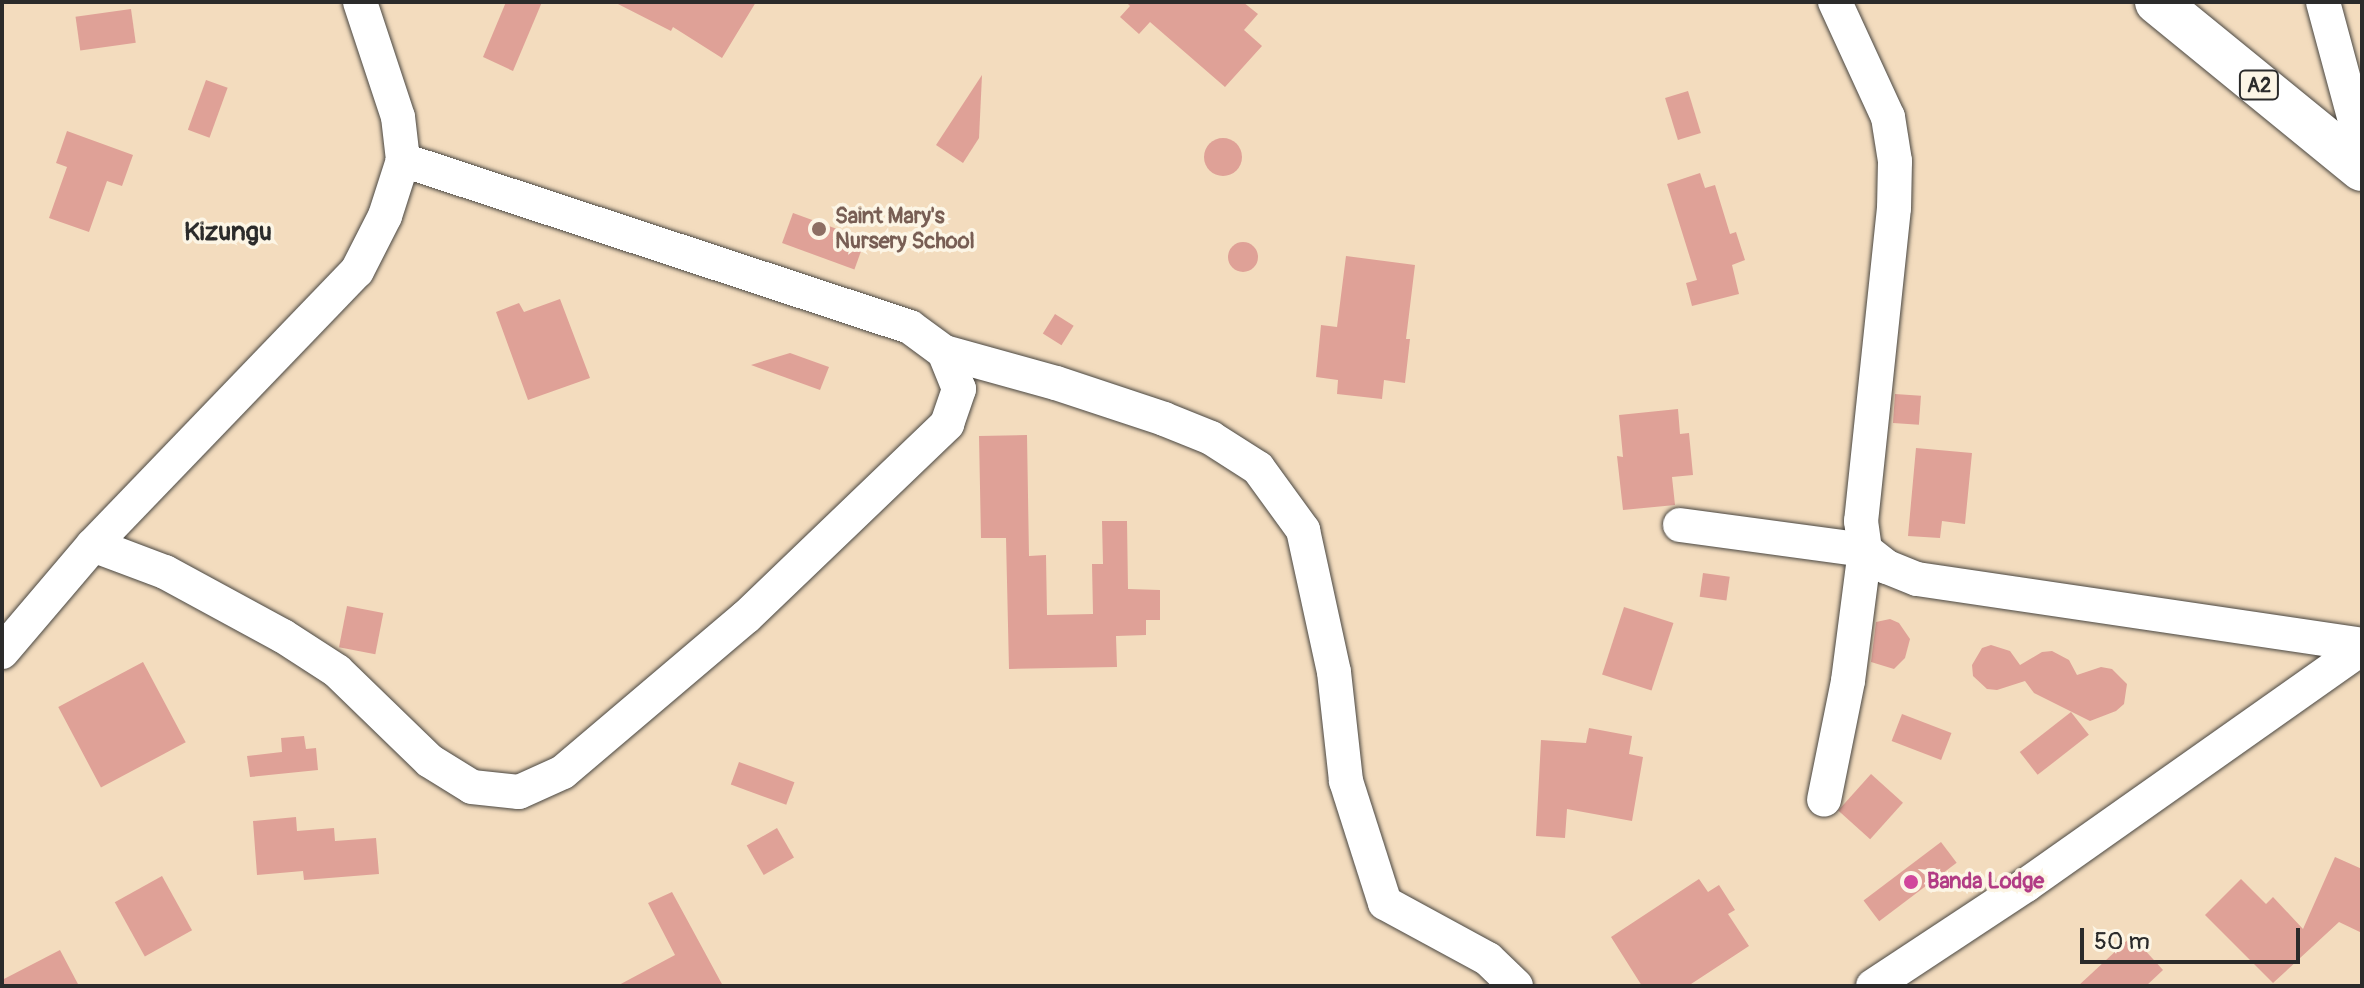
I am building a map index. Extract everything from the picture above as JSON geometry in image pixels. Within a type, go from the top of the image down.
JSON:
[{"type":"highway","name":"A2","points":[[2157,2],[2362,169]]},
{"type":"street","points":[[2,652],[93,545],[357,271],[385,216],[403,160],[398,117],[360,2]]},
{"type":"street","points":[[1824,800],[1848,681],[1865,550],[1861,521],[1894,208],[1895,161],[1888,117],[1835,2]]},
{"type":"street","points":[[2323,2],[2362,147]]},
{"type":"street","points":[[403,160],[910,327],[944,352],[1056,383],[1164,419],[1211,438],[1258,468],[1303,530],[1334,672],[1346,781],[1385,903],[1488,959],[1516,986]]},
{"type":"street","points":[[93,545],[165,572],[283,636],[337,671],[430,761],[472,787],[519,792],[563,772],[746,617],[947,424],[959,389],[944,352]]},
{"type":"street","points":[[1680,525],[1865,550],[1887,567],[1917,579],[2362,647]]},
{"type":"street","points":[[1873,986],[2026,885],[2362,647]]},
{"type":"building","points":[[506,2],[542,2],[513,71],[483,57]]},
{"type":"building","points":[[614,2],[756,2],[722,58],[673,27],[671,31]]},
{"type":"building","points":[[1126,2],[1243,2],[1258,14],[1244,30],[1262,46],[1225,87],[1150,22],[1139,34],[1120,17],[1130,6]]},
{"type":"building","points":[[131,9],[136,43],[80,50],[76,17]]},
{"type":"building","points":[[982,75],[979,138],[963,163],[936,145]]},
{"type":"building","points":[[206,80],[228,88],[209,138],[188,130]]},
{"type":"building","points":[[1688,91],[1701,133],[1678,140],[1665,98]]},
{"type":"building","points":[[67,131],[133,155],[122,186],[107,181],[89,232],[49,218],[67,167],[56,163]]},
{"type":"building","points":[[1223,138],[1236,144],[1242,157],[1236,170],[1223,176],[1210,170],[1204,157],[1210,144]]},
{"type":"building","points":[[1700,173],[1705,188],[1715,185],[1730,234],[1736,232],[1745,260],[1732,265],[1739,294],[1692,306],[1686,283],[1697,280],[1667,184]]},
{"type":"building","points":[[793,213],[865,239],[854,269],[782,243]]},
{"type":"building","points":[[1243,242],[1253,247],[1258,257],[1253,267],[1243,272],[1233,267],[1228,257],[1233,247]]},
{"type":"building","points":[[1346,256],[1415,265],[1406,339],[1410,339],[1405,383],[1384,380],[1382,399],[1337,394],[1338,380],[1316,377],[1321,325],[1337,327]]},
{"type":"building","points":[[560,299],[590,378],[528,400],[496,312],[519,303],[524,312]]},
{"type":"building","points":[[1055,314],[1074,326],[1061,345],[1043,334]]},
{"type":"building","points":[[790,353],[829,367],[820,390],[751,365]]},
{"type":"building","points":[[1895,394],[1921,396],[1919,425],[1893,423]]},
{"type":"building","points":[[1678,409],[1680,434],[1689,433],[1693,475],[1672,477],[1675,505],[1623,510],[1617,456],[1623,457],[1619,415]]},
{"type":"building","points":[[1027,435],[1029,556],[1046,555],[1047,615],[1093,614],[1092,564],[1103,564],[1102,521],[1127,521],[1128,589],[1160,590],[1160,620],[1146,620],[1146,635],[1116,636],[1117,667],[1009,669],[1006,538],[981,538],[979,436]]},
{"type":"building","points":[[1916,448],[1972,453],[1965,524],[1942,521],[1940,538],[1908,536]]},
{"type":"building","points":[[1703,573],[1730,577],[1726,601],[1700,597]]},
{"type":"building","points":[[347,606],[383,613],[375,654],[339,647]]},
{"type":"building","points":[[1624,607],[1673,623],[1652,691],[1602,675]]},
{"type":"building","points":[[1890,619],[1899,623],[1910,639],[1905,658],[1894,669],[1871,662],[1876,622]]},
{"type":"building","points":[[1991,645],[2010,651],[2020,665],[2042,652],[2052,651],[2069,660],[2077,675],[2101,667],[2112,669],[2127,684],[2124,704],[2116,711],[2090,721],[2034,693],[2025,681],[1997,690],[1987,689],[1973,676],[1972,665],[1982,648]]},
{"type":"building","points":[[143,662],[186,742],[101,787],[58,707]]},
{"type":"building","points":[[2071,712],[2089,735],[2038,775],[2020,752]]},
{"type":"building","points":[[1902,714],[1951,733],[1941,760],[1892,741]]},
{"type":"building","points":[[1589,728],[1632,736],[1629,754],[1643,757],[1632,821],[1567,809],[1565,838],[1536,836],[1541,740],[1586,743]]},
{"type":"building","points":[[304,736],[306,749],[316,748],[318,770],[250,777],[247,756],[282,752],[281,738]]},
{"type":"building","points":[[739,762],[794,782],[786,805],[731,785]]},
{"type":"building","points":[[1871,774],[1903,803],[1870,839],[1838,810]]},
{"type":"building","points":[[296,817],[297,831],[334,828],[335,841],[376,838],[379,874],[304,880],[303,871],[257,875],[253,821]]},
{"type":"building","points":[[777,828],[794,857],[764,875],[747,845]]},
{"type":"building","name":"Banda Lodge","points":[[1941,842],[1957,863],[1879,921],[1864,900]]},
{"type":"building","points":[[2335,857],[2362,869],[2362,933],[2339,922],[2273,983],[2205,915],[2241,879],[2266,904],[2273,897],[2303,929]]},
{"type":"building","points":[[162,876],[192,930],[145,956],[115,902]]},
{"type":"building","points":[[1699,879],[1708,892],[1719,885],[1735,910],[1728,914],[1749,946],[1688,986],[1642,986],[1611,937]]},
{"type":"building","points":[[672,892],[723,986],[617,986],[675,955],[648,903]]},
{"type":"building","points":[[2132,936],[2163,970],[2146,986],[2078,986]]},
{"type":"building","points":[[60,950],[79,986],[2,986],[2,980]]},
{"type":"place","name":"Saint Mary's Nursery School","points":[[819,229]]},
{"type":"place","name":"Banda Lodge","points":[[1911,882]]},
{"type":"district","name":"Kizungu","points":[[228,233]]}]
